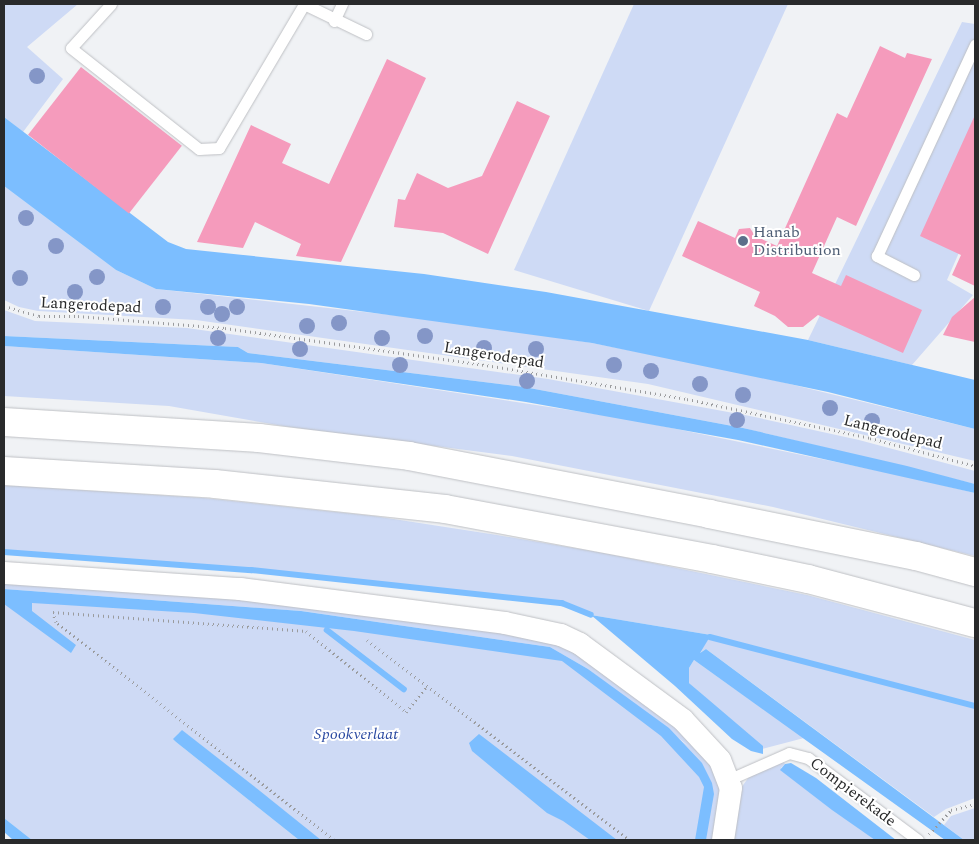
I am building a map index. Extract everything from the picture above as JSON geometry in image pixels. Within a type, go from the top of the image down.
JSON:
[{"type":"highway","points":[[4,422],[259,438],[409,456],[916,556],[975,572]]},
{"type":"highway","points":[[4,471],[215,484],[445,509],[808,579],[975,623]]},
{"type":"street","points":[[4,573],[240,589],[505,623],[554,633],[580,644],[683,720],[715,754],[730,779],[731,803],[723,840]]},
{"type":"lane","points":[[111,4],[71,48],[199,150],[219,148],[304,4],[334,21],[366,34]]},
{"type":"lane","points":[[334,21],[342,4]]},
{"type":"lane","points":[[914,276],[877,256],[975,45]]},
{"type":"lane","name":"Compierekade","points":[[730,779],[789,752],[808,758],[923,838]]},
{"type":"path","name":"Langerodepad","points":[[4,306],[39,316],[78,316],[225,328],[492,366],[687,399],[870,438],[975,466]]},
{"type":"path","points":[[334,840],[56,622],[53,612],[306,631],[406,712],[426,687]]},
{"type":"path","points":[[367,640],[426,687],[630,840]]},
{"type":"path","points":[[923,838],[952,810],[975,804]]},
{"type":"green space","points":[[4,4],[78,4],[27,47],[63,79],[23,132],[4,117]]},
{"type":"green space","points":[[634,4],[788,4],[649,311],[514,270]]},
{"type":"green space","points":[[962,22],[975,24],[975,216],[947,280],[973,295],[912,365],[808,340]]},
{"type":"green space","points":[[4,186],[116,270],[156,289],[463,323],[592,343],[736,371],[975,429],[975,461],[648,384],[196,320],[38,311],[19,307],[4,300]]},
{"type":"green space","points":[[4,310],[35,321],[187,328],[548,379],[750,416],[859,440],[975,471],[975,484],[743,428],[524,387],[248,353],[238,347],[4,336]]},
{"type":"green space","points":[[4,346],[261,363],[628,419],[904,476],[975,493],[975,556],[773,507],[512,456],[289,427],[169,406],[4,396]]},
{"type":"green space","points":[[4,485],[204,498],[374,516],[497,535],[609,554],[807,595],[975,640],[975,798],[946,809],[934,817],[706,649],[698,654],[711,635],[591,615],[562,603],[251,570],[4,552]]},
{"type":"green space","name":"Spookverlaat","points":[[4,579],[418,616],[566,647],[679,725],[741,788],[751,774],[783,761],[785,764],[781,768],[795,771],[882,840],[313,840],[179,733],[174,739],[176,742],[299,840],[32,840],[4,818],[4,604],[11,598],[351,625],[564,660],[690,747],[588,669],[550,647],[301,611],[4,589]]},
{"type":"green space","points":[[694,660],[804,738],[762,749],[689,683],[689,668]]},
{"type":"green space","points":[[975,808],[975,840],[964,840],[944,825],[951,816]]},
{"type":"water","points":[[4,117],[168,242],[186,249],[424,274],[546,292],[808,340],[975,380],[975,429],[828,392],[592,343],[309,304],[156,289],[116,270],[4,186]]},
{"type":"water","points":[[4,336],[238,347],[248,353],[524,387],[743,428],[907,466],[975,484],[975,493],[738,440],[526,402],[261,363],[4,346]]},
{"type":"water","points":[[4,589],[301,611],[550,647],[588,669],[669,728],[702,763],[712,783],[714,794],[706,840],[695,840],[704,787],[699,777],[661,736],[562,661],[354,631],[194,613],[32,603],[32,611],[76,645],[71,653],[4,604]]},
{"type":"water","points":[[591,615],[711,635],[700,653],[706,649],[964,840],[945,840],[694,660],[689,668],[689,683],[763,746],[763,754],[751,751],[732,739],[675,686]]},
{"type":"water","points":[[182,730],[321,840],[299,840],[176,742],[173,739]]},
{"type":"water","points":[[479,734],[617,840],[590,840],[563,821],[547,813],[472,751],[469,743]]},
{"type":"water","points":[[791,763],[816,778],[896,840],[875,840],[832,810],[780,770],[785,764]]},
{"type":"water","points":[[4,818],[32,840],[13,840],[4,832]]},
{"type":"building","points":[[880,46],[905,58],[907,53],[932,59],[856,226],[837,217],[812,273],[841,286],[846,275],[922,310],[903,353],[818,315],[803,327],[788,327],[775,316],[754,306],[760,292],[682,256],[698,221],[735,238],[739,229],[750,228],[755,236],[777,246],[837,113],[847,118]]},
{"type":"building","points":[[387,59],[426,78],[341,262],[296,256],[301,244],[255,222],[243,248],[197,242],[251,125],[291,144],[282,163],[329,184]]},
{"type":"building","points":[[81,67],[182,146],[129,214],[28,135]]},
{"type":"building","points":[[517,101],[550,116],[488,254],[443,233],[394,227],[398,199],[405,200],[417,173],[448,188],[482,176]]},
{"type":"building","points":[[975,115],[975,286],[952,275],[961,255],[920,236]]},
{"type":"building","points":[[975,297],[975,342],[943,335],[952,317]]},
{"type":"waterway","points":[[4,552],[251,570],[562,603],[591,615]]},
{"type":"waterway","points":[[327,630],[404,689]]},
{"type":"waterway","points":[[710,637],[975,706]]},
{"type":"place","name":"Hanab Distribution","points":[[743,241]]}]
